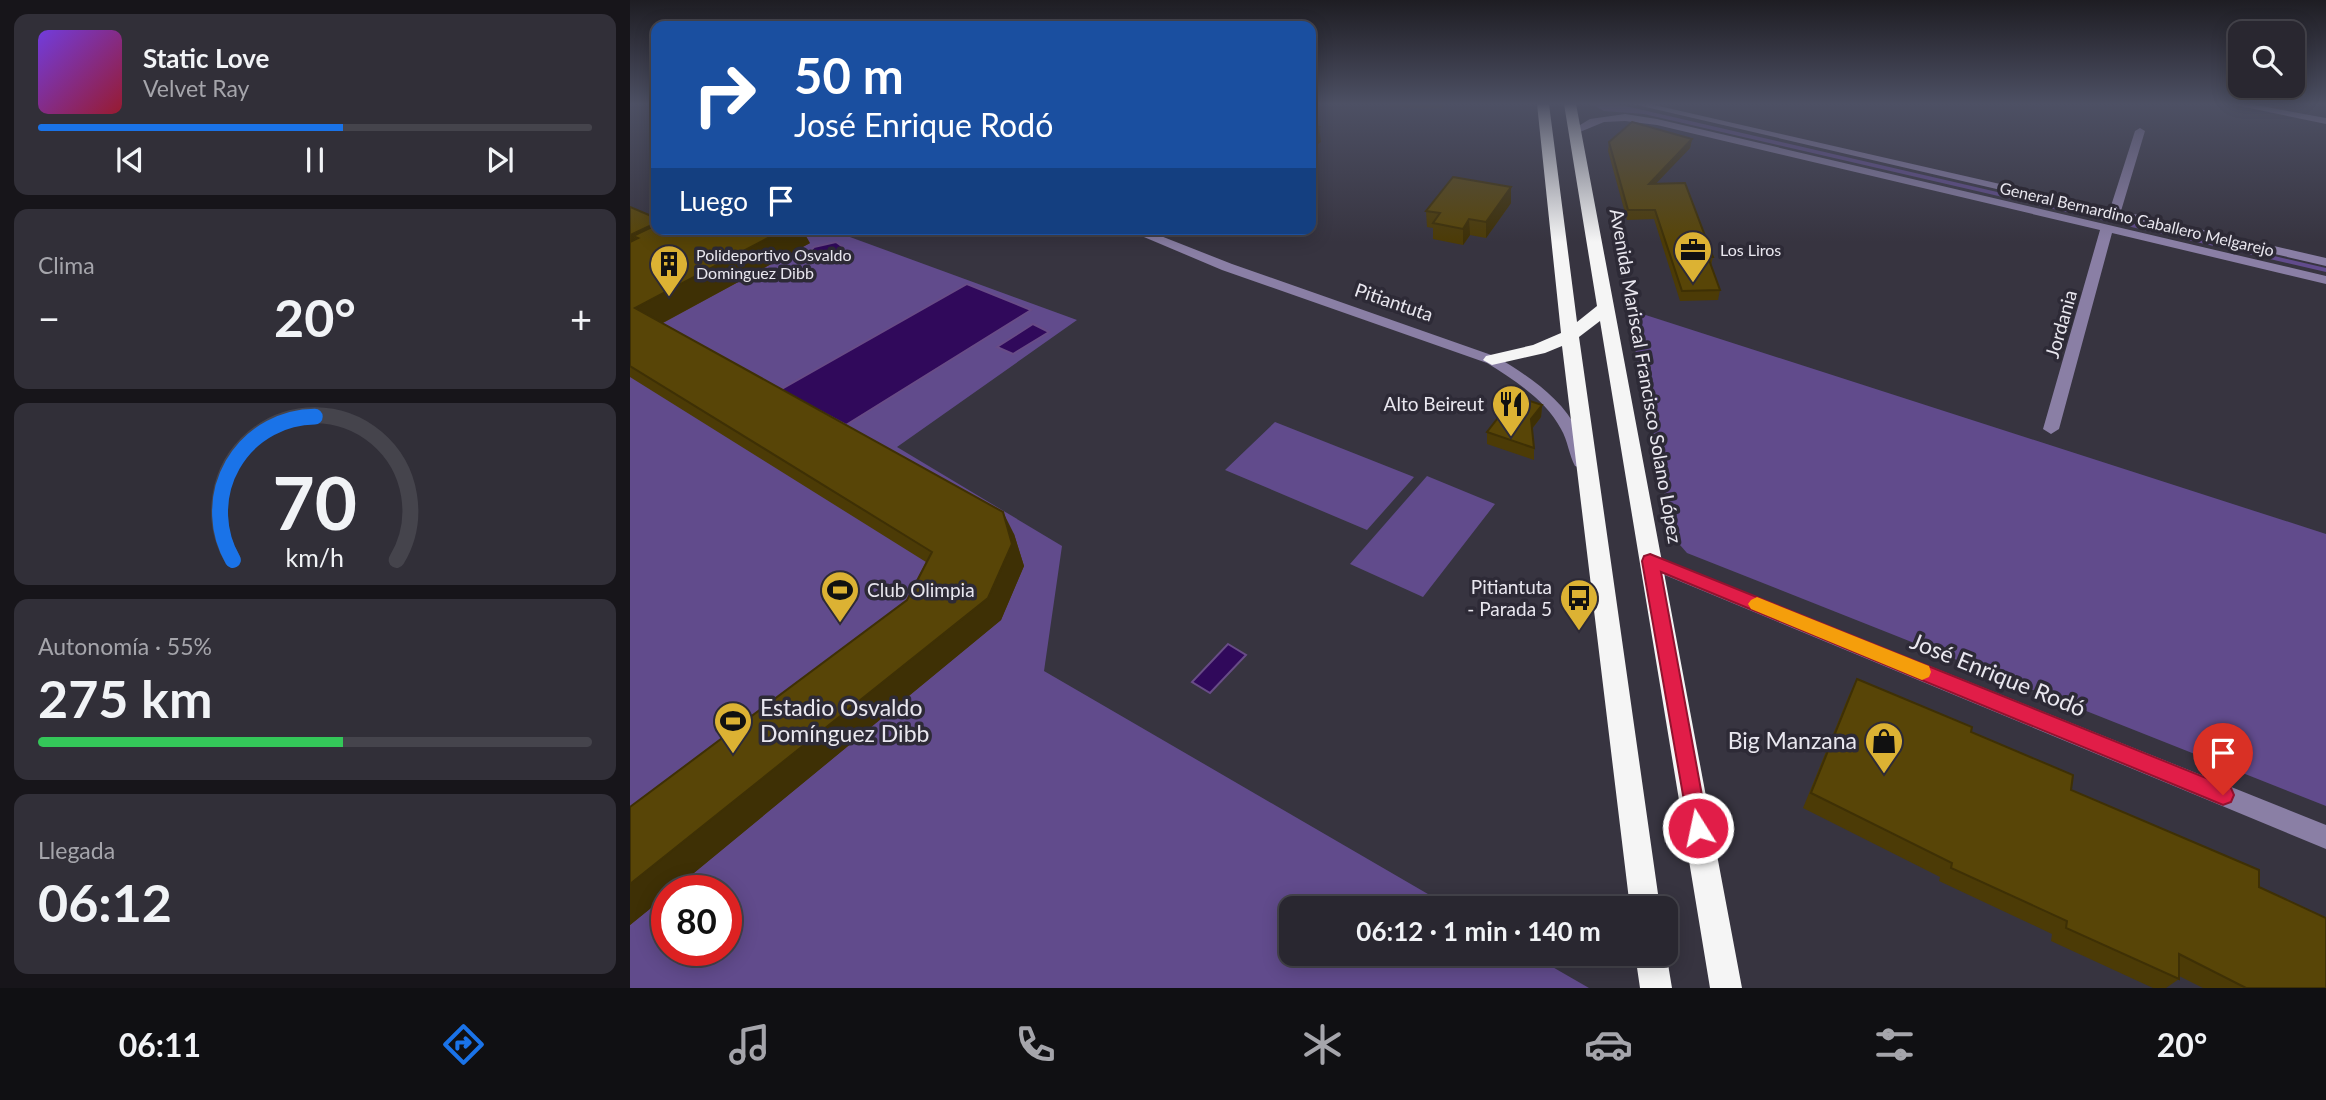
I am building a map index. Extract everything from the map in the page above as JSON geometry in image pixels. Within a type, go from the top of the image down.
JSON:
[{"type":"highway","points":[[1548,150],[1587,482],[1643,896]]},
{"type":"highway","name":"Avenida Mariscal Francisco Solano López","points":[[1578,150],[1726,988]]},
{"type":"highway","points":[[1492,360],[1539,349],[1570,336],[1606,307]]},
{"type":"highway","points":[[1653,966],[1656,988]]},
{"type":"street","name":"General Bernardino Caballero Melgarejo","points":[[1774,150],[2326,279]]},
{"type":"street","points":[[1818,160],[1824,150]]},
{"type":"street","name":"General Bernardino Caballero Melgarejo","points":[[1839,150],[2326,262]]},
{"type":"street","points":[[2114,214],[2134,150]]},
{"type":"street","name":"Jordania","points":[[2051,429],[2107,228]]},
{"type":"street","name":"Pitiantuta","points":[[1145,235],[1227,267],[1492,360],[1520,377],[1570,430],[1587,482]]},
{"type":"street","name":"José Enrique Rodó","points":[[1650,561],[2326,837]]},
{"type":"shaded area","points":[[1800,150],[1816,150],[2326,268],[2326,272]]},
{"type":"shaded area","name":"Club Olimpia","points":[[699,235],[844,235],[1077,320],[897,447],[1062,546],[1044,671],[1431,896],[1279,896],[1279,966],[1551,966],[1589,988],[630,988],[630,268]]},
{"type":"shaded area","points":[[836,242],[843,247],[831,257],[816,259],[807,255],[814,247]]},
{"type":"shaded area","points":[[967,284],[1031,310],[846,425],[780,390]]},
{"type":"shaded area","points":[[1627,309],[2326,534],[2326,806],[1687,553],[1673,537]]},
{"type":"shaded area","points":[[1033,324],[1049,332],[1013,354],[997,347]]},
{"type":"shaded area","points":[[1275,422],[1414,477],[1367,530],[1225,470]]},
{"type":"shaded area","points":[[1427,476],[1495,504],[1423,597],[1350,564]]},
{"type":"shaded area","points":[[1228,644],[1246,655],[1210,693],[1192,682]]},
{"type":"building","points":[[1611,150],[1681,150],[1649,184],[1685,183],[1713,257],[1708,257],[1720,290],[1682,291],[1655,210],[1628,210]]},
{"type":"building","points":[[1453,177],[1511,187],[1486,222],[1469,219],[1463,229],[1433,223],[1440,213],[1426,211]]},
{"type":"building","points":[[630,207],[651,216],[651,225],[630,235]]},
{"type":"building","points":[[651,227],[651,235],[774,235],[635,308],[1003,512],[1012,544],[988,598],[630,884],[630,807],[907,600],[932,552],[630,366],[630,242],[638,238],[633,236]]},
{"type":"building","name":"Alto Beireut","points":[[1515,396],[1542,405],[1531,419],[1534,448],[1487,432]]},
{"type":"building","points":[[1857,679],[1972,727],[1971,732],[2073,775],[2071,790],[2259,870],[2259,887],[2326,918],[2326,988],[2246,988],[2179,954],[2179,979],[2066,928],[2067,921],[1951,868],[1952,863],[1811,793]]},
{"type":"slow traffic","points":[[1757,604],[1922,672]]},
{"type":"place","name":"Los Liros","points":[[1693,284]]},
{"type":"place","name":"Polideportivo Osvaldo Dominguez Dibb","points":[[669,298]]},
{"type":"place","name":"Alto Beireut","points":[[1511,438]]},
{"type":"place","name":"Club Olimpia","points":[[840,624]]},
{"type":"place","name":"Pitiantuta - Parada 5","points":[[1579,632]]},
{"type":"place","name":"Estadio Osvaldo Domínguez Dibb","points":[[733,755]]},
{"type":"place","name":"Big Manzana","points":[[1884,775]]},
{"type":"route","points":[[1698,828],[1650,561],[2223,795]]}]
